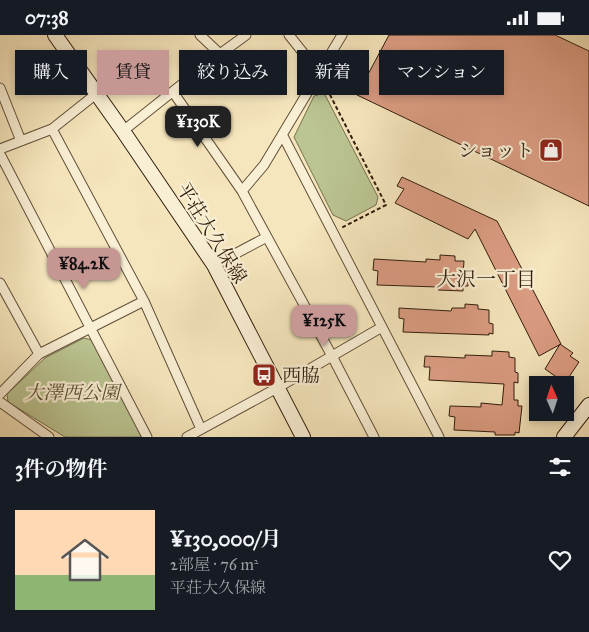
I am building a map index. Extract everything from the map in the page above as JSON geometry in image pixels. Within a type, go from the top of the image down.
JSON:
[{"type":"main road","name":"平荘大久保線","points":[[58,36],[214,265],[303,437]]},
{"type":"main road","points":[[564,437],[589,405]]},
{"type":"street","points":[[200,35],[215,50]]},
{"type":"street","points":[[226,50],[246,35]]},
{"type":"street","points":[[289,35],[301,50]]},
{"type":"street","points":[[334,50],[342,35]]},
{"type":"street","points":[[123,131],[179,87]]},
{"type":"street","points":[[0,89],[21,141]]},
{"type":"street","points":[[173,92],[242,191],[374,437]]},
{"type":"street","points":[[0,149],[52,129],[96,94]]},
{"type":"street","points":[[242,191],[264,165],[307,95]]},
{"type":"street","points":[[52,129],[144,301],[201,429]]},
{"type":"street","points":[[283,135],[439,437]]},
{"type":"street","points":[[0,154],[147,437]]},
{"type":"street","points":[[214,265],[267,237]]},
{"type":"street","points":[[0,283],[39,355]]},
{"type":"street","points":[[0,394],[39,355],[144,301]]},
{"type":"street","points":[[187,437],[277,388],[382,327]]},
{"type":"street","points":[[0,402],[49,437]]},
{"type":"path","points":[[331,95],[386,205],[334,232]]},
{"type":"green space","points":[[325,95],[378,197],[376,205],[346,221],[333,215],[294,137],[314,96]]},
{"type":"green space","name":"大澤西公園","points":[[84,338],[92,340],[142,437],[65,437],[8,402],[7,394],[45,358]]},
{"type":"building","points":[[389,35],[555,35],[589,51],[589,206],[357,95],[369,95],[369,72],[379,54],[379,95],[504,95],[504,50],[381,50]]},
{"type":"building","points":[[402,177],[497,221],[561,344],[539,356],[475,229],[468,239],[395,203],[404,189],[397,186]]},
{"type":"building","points":[[440,255],[455,256],[455,261],[464,261],[463,275],[468,275],[468,286],[463,286],[463,291],[438,290],[438,287],[377,285],[378,271],[373,270],[374,259],[426,262],[426,259],[440,260]]},
{"type":"building","points":[[465,304],[478,305],[478,309],[489,310],[489,323],[493,324],[493,334],[403,332],[404,319],[399,318],[399,308],[451,311],[452,308],[465,308]]},
{"type":"building","points":[[560,344],[573,353],[570,356],[579,362],[570,376],[555,376],[545,369]]},
{"type":"building","points":[[492,351],[509,352],[509,357],[515,358],[515,372],[518,373],[518,383],[514,382],[514,400],[518,400],[518,406],[522,406],[519,433],[515,432],[515,435],[495,435],[495,432],[454,430],[455,417],[449,416],[450,406],[481,407],[481,403],[502,405],[504,384],[429,380],[430,367],[424,367],[425,356],[465,358],[465,355],[492,356]]},
{"type":"place","name":"ショット","points":[[551,150]]},
{"type":"place","name":"西脇","points":[[264,375]]},
{"type":"district","name":"大沢一丁目","points":[[486,279]]}]
